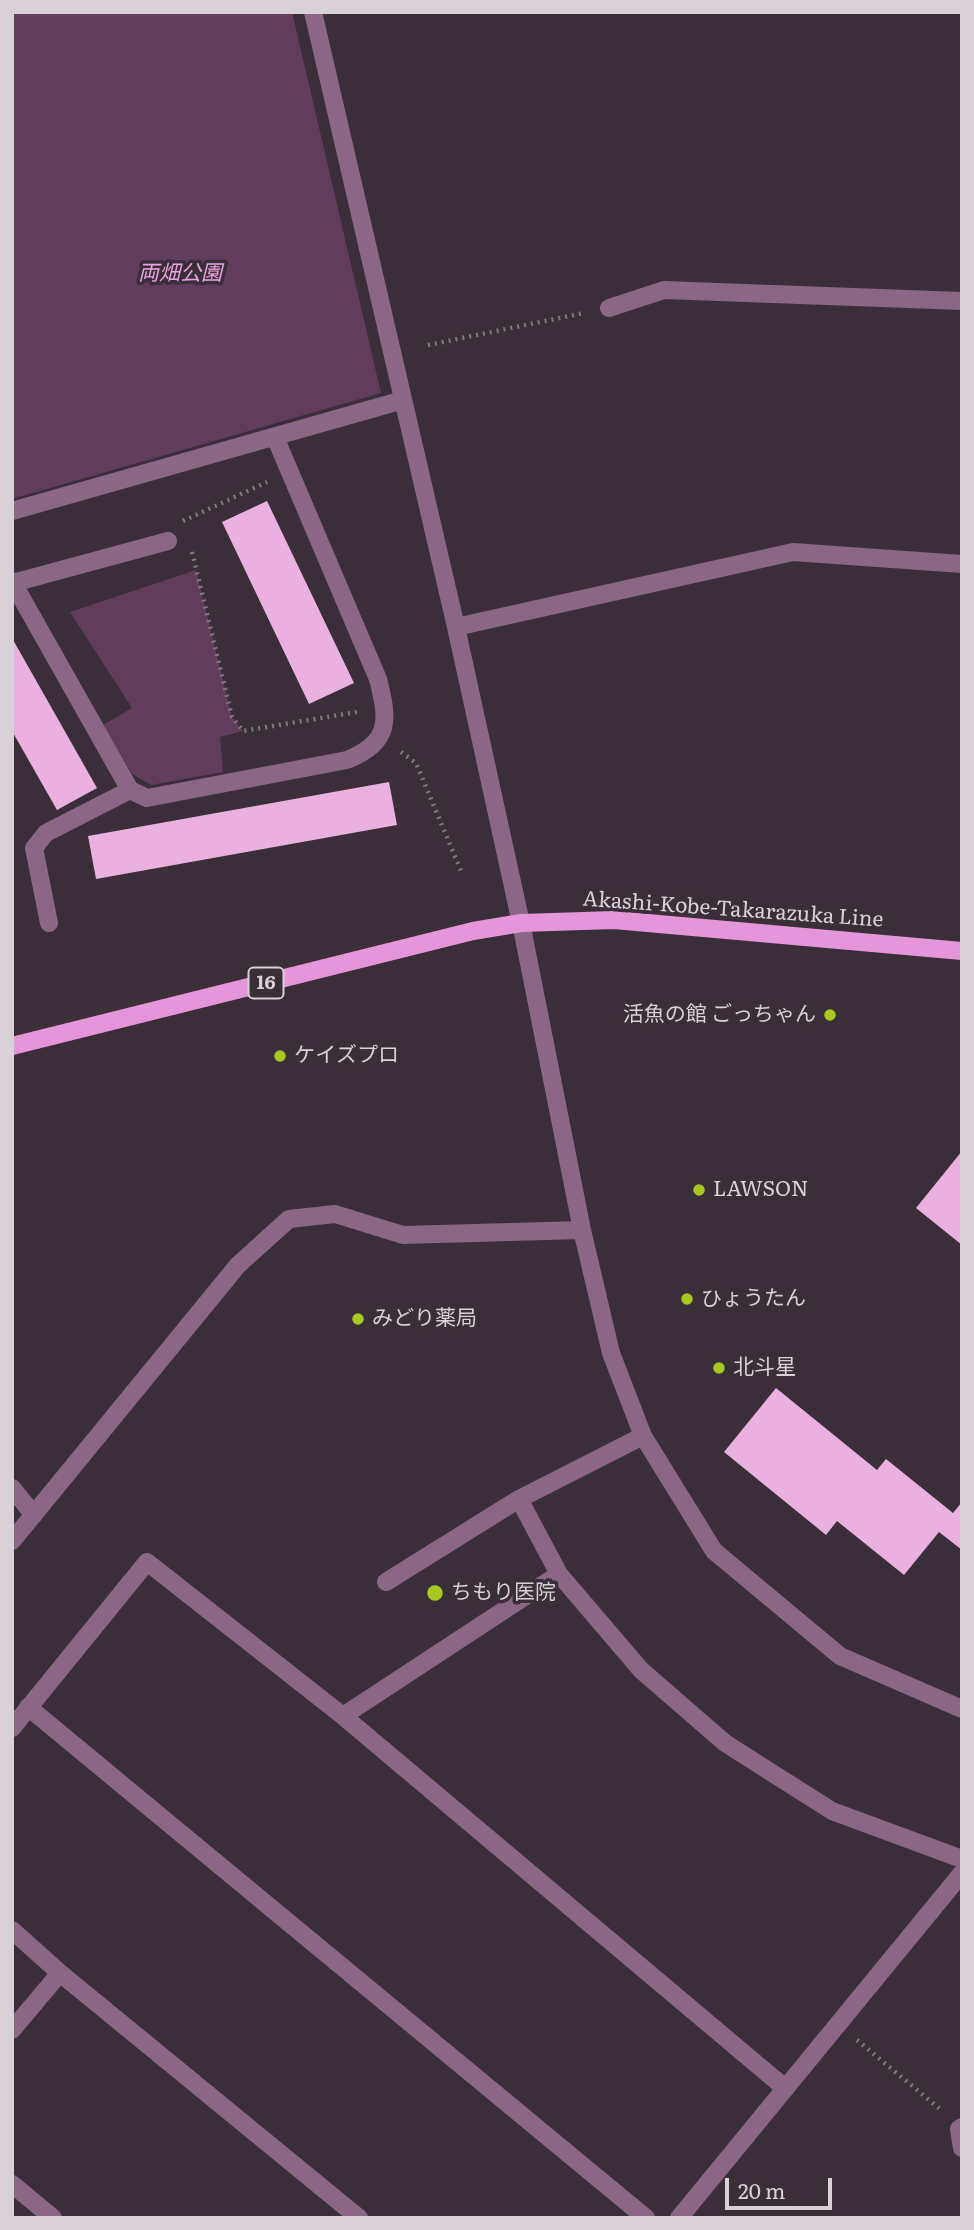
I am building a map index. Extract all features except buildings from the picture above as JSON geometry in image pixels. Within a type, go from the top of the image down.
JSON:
[{"type":"main road","name":"Akashi-Kobe-Takarazuka Line","points":[[12,1046],[473,931],[521,923],[614,920],[962,951]]},
{"type":"street","points":[[313,12],[456,627],[521,923],[582,1230],[611,1353],[643,1436],[714,1551],[840,1656],[962,1709]]},
{"type":"street","points":[[609,308],[664,290],[962,301]]},
{"type":"street","points":[[12,511],[403,400]]},
{"type":"street","points":[[168,541],[13,582],[130,790],[147,798],[347,760],[363,753],[381,737],[384,706],[378,678],[275,437]]},
{"type":"street","points":[[456,627],[793,552],[962,564]]},
{"type":"street","points":[[49,923],[34,848],[46,833],[130,790]]},
{"type":"street","points":[[12,1541],[238,1265],[289,1219],[335,1214],[403,1235],[582,1230]]},
{"type":"street","points":[[386,1582],[519,1499],[643,1436]]},
{"type":"street","points":[[12,1488],[34,1515]]},
{"type":"street","points":[[519,1499],[559,1574],[641,1670],[725,1743],[832,1811],[962,1859]]},
{"type":"street","points":[[12,1728],[148,1562],[343,1716],[785,2088]]},
{"type":"street","points":[[343,1716],[559,1574]]},
{"type":"street","points":[[29,1707],[646,2218]]},
{"type":"street","points":[[679,2218],[962,1872]]},
{"type":"street","points":[[12,1930],[60,1973],[359,2218]]},
{"type":"street","points":[[12,2029],[60,1973]]},
{"type":"street","points":[[960,2128],[962,2148]]},
{"type":"street","points":[[12,2184],[53,2218]]},
{"type":"path","points":[[428,345],[609,308]]},
{"type":"path","points":[[184,521],[187,533]]},
{"type":"path","points":[[190,546],[232,717],[243,731],[384,706]]},
{"type":"path","points":[[381,737],[416,763],[461,871]]},
{"type":"path","points":[[837,2023],[960,2128]]},
{"type":"green space","name":"両畑公園","points":[[12,12],[292,12],[381,393],[12,499]]},
{"type":"green space","points":[[196,570],[232,717],[243,731],[220,737],[223,772],[151,785],[132,774],[103,725],[132,708],[70,612]]},
{"type":"place","name":"活魚の館 ごっちゃん","points":[[830,1015]]},
{"type":"place","name":"ケイズプロ","points":[[280,1056]]},
{"type":"place","name":"LAWSON","points":[[699,1190]]},
{"type":"place","name":"ひょうたん","points":[[687,1299]]},
{"type":"place","name":"みどり薬局","points":[[358,1319]]},
{"type":"place","name":"北斗星","points":[[719,1368]]},
{"type":"place","name":"ちもり医院","points":[[435,1593]]}]
